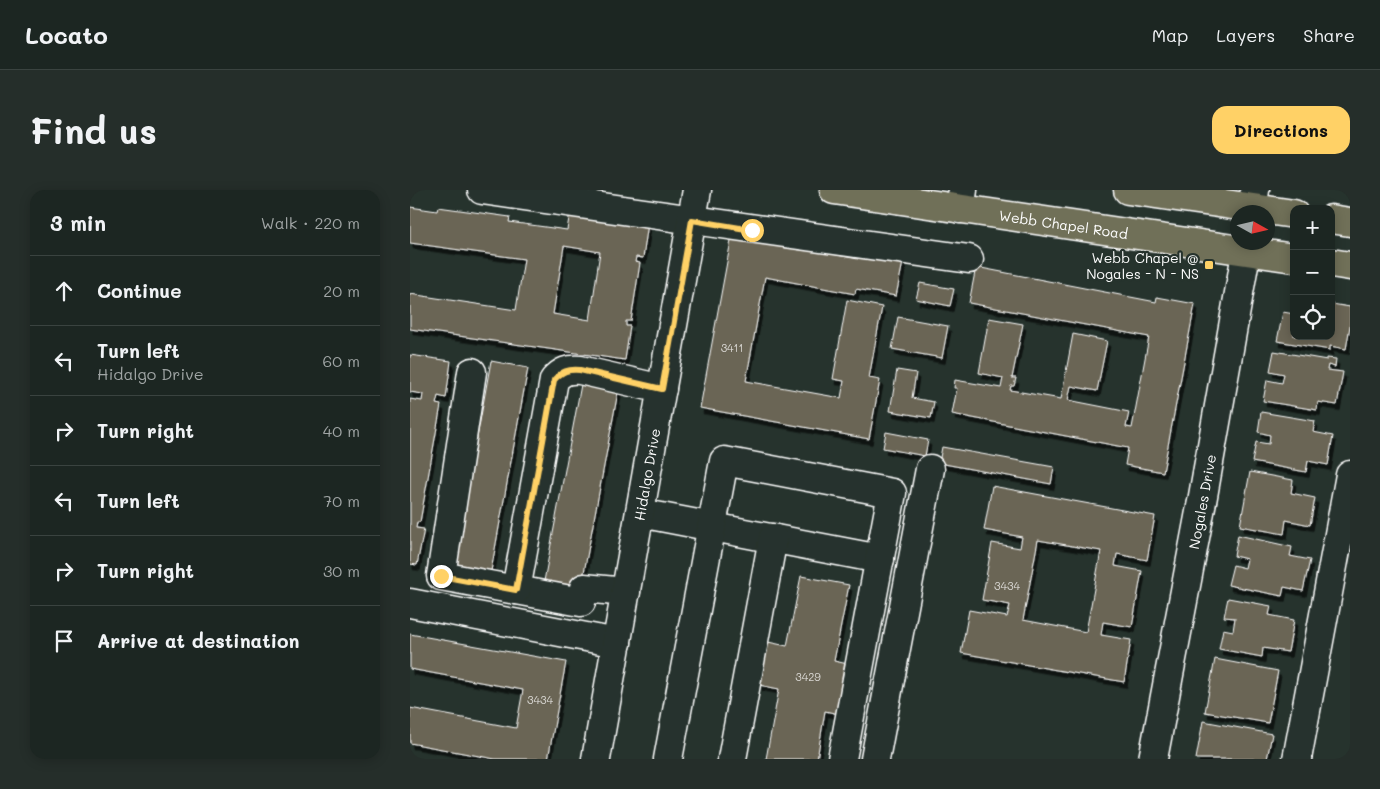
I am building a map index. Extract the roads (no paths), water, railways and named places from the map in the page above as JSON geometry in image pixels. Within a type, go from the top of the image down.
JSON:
[{"type":"main road","name":"Webb Chapel Road","points":[[834,190],[961,199],[1230,244]]},
{"type":"main road","points":[[1128,190],[1253,204],[1290,213]]},
{"type":"main road","points":[[1335,220],[1350,222]]},
{"type":"main road","name":"Webb Chapel Road","points":[[1260,250],[1290,257]]},
{"type":"main road","points":[[1335,264],[1350,266]]},
{"type":"street","points":[[482,190],[969,259]]},
{"type":"street","name":"Hidalgo Drive","points":[[603,758],[617,643],[697,190]]},
{"type":"street","name":"Nogales Drive","points":[[1153,759],[1203,496],[1246,250]]},
{"type":"street","points":[[516,590],[554,380],[561,373],[570,369],[662,389]]},
{"type":"street","points":[[472,372],[441,576],[581,602],[584,588],[626,592]]},
{"type":"street","points":[[668,759],[724,461],[892,493],[842,759]]},
{"type":"street","points":[[875,759],[930,469]]},
{"type":"street","points":[[1297,759],[1350,475]]},
{"type":"street","points":[[640,513],[880,559]]},
{"type":"street","points":[[732,759],[773,538]]},
{"type":"street","points":[[410,603],[617,643]]},
{"type":"place","name":"Webb Chapel @ Nogales - N - NS","points":[[1209,265]]}]
